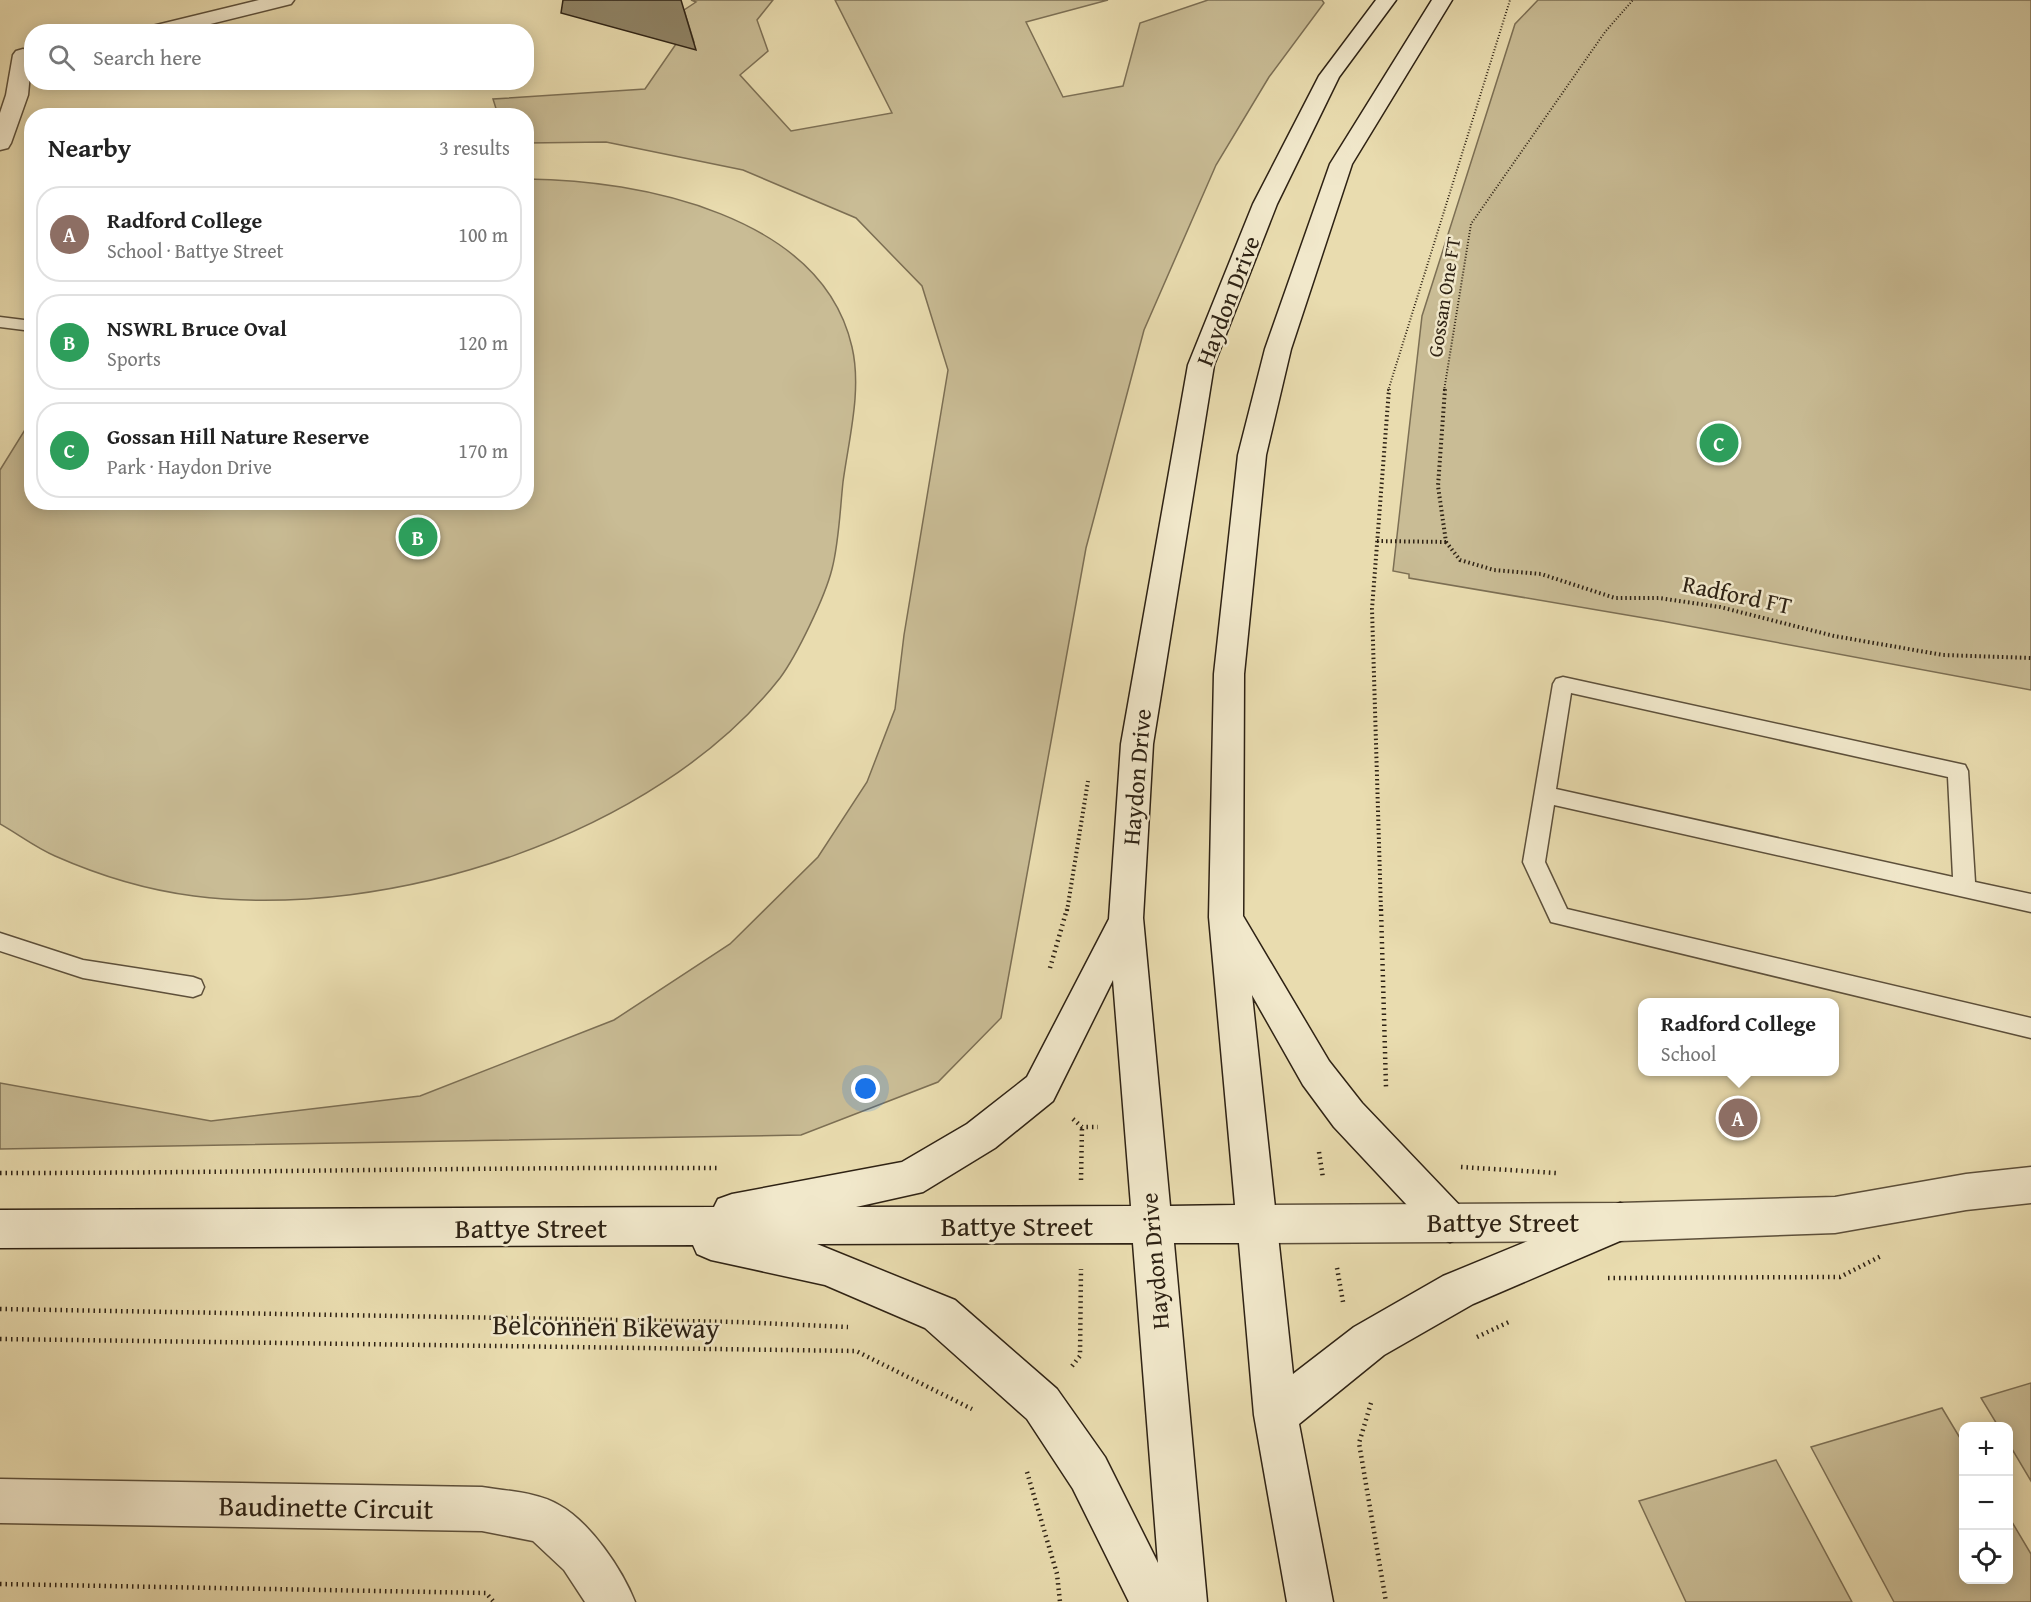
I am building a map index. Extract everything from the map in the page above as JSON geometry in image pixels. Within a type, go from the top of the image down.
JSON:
[{"type":"main road","points":[[184,24],[284,0]]},
{"type":"main road","name":"Haydon Drive","points":[[1184,1602],[1126,918],[1137,744],[1201,365],[1265,204],[1329,76],[1386,0]]},
{"type":"main road","points":[[1310,1602],[1276,1415],[1226,917],[1229,674],[1252,455],[1278,349],[1341,164],[1442,0]]},
{"type":"main road","points":[[0,55],[24,55]]},
{"type":"main road","points":[[0,143],[24,67]]},
{"type":"main road","points":[[1226,917],[1316,1073],[1348,1115],[1450,1223]]},
{"type":"main road","points":[[647,1228],[909,1179],[981,1136],[1040,1089],[1126,918]]},
{"type":"main road","name":"Battye Street","points":[[0,1229],[1620,1222],[1835,1215],[1966,1192],[2031,1185]]},
{"type":"main road","points":[[1276,1415],[1369,1341],[1458,1290],[1620,1222]]},
{"type":"main road","points":[[647,1228],[828,1266],[940,1314],[1042,1404],[1089,1473],[1153,1602]]},
{"type":"main road","name":"Baudinette Circuit","points":[[0,1501],[482,1509],[544,1521],[580,1554],[612,1602]]},
{"type":"lane","points":[[0,322],[24,325]]},
{"type":"lane","points":[[1964,888],[1958,771],[1563,684],[1534,862],[1559,916],[2031,1028]]},
{"type":"lane","points":[[1545,795],[2031,903]]},
{"type":"lane","points":[[0,942],[83,969],[193,987]]},
{"type":"path","points":[[1386,1090],[1372,609],[1389,384],[1510,0]]},
{"type":"path","name":"Gossan One FT","points":[[1446,542],[1438,486],[1443,399],[1471,224],[1605,32],[1633,0]]},
{"type":"path","points":[[1377,541],[1446,542]]},
{"type":"path","name":"Radford FT","points":[[1446,542],[1460,560],[1494,570],[1541,574],[1616,598],[1643,600],[1659,598],[1720,607],[1834,636],[1943,655],[2031,658]]},
{"type":"path","points":[[1452,1162],[1462,1167],[1567,1174]]},
{"type":"path","points":[[0,1173],[251,1173],[510,1167],[725,1168]]},
{"type":"path","points":[[1603,1278],[1840,1277]]},
{"type":"path","points":[[0,1310],[736,1322],[860,1328]]},
{"type":"path","points":[[1466,1342],[1519,1317]]},
{"type":"path","name":"Belconnen Bikeway","points":[[0,1339],[856,1351],[978,1412]]},
{"type":"path","points":[[1375,1398],[1370,1405],[1359,1443],[1386,1602]]},
{"type":"path","points":[[1025,1463],[1034,1504],[1057,1574],[1060,1602]]},
{"type":"path","points":[[0,1584],[486,1593],[494,1602]]},
{"type":"shaded area","points":[[691,0],[773,0],[757,20],[768,51],[740,75],[791,131],[892,113],[835,0],[1108,0],[1026,22],[1063,97],[1123,86],[1140,23],[1208,0],[1322,0],[1324,3],[1269,77],[1216,165],[1144,330],[1086,548],[1001,1018],[938,1082],[801,1135],[0,1149],[0,1083],[211,1121],[420,1096],[614,1020],[730,944],[818,857],[867,782],[895,709],[904,635],[948,370],[922,286],[856,218],[743,170],[606,142],[534,143],[534,108],[496,108],[493,99],[645,89],[676,44],[694,42],[684,10],[696,2]]},
{"type":"shaded area","points":[[1538,0],[2031,0],[2031,690],[1662,621],[1409,578],[1409,574],[1393,571],[1422,316],[1515,24]]},
{"type":"shaded area","points":[[534,179],[621,187],[672,198],[721,214],[766,236],[804,265],[834,302],[852,347],[855,363],[854,414],[843,482],[836,548],[828,581],[802,641],[780,678],[727,734],[664,782],[592,823],[514,856],[432,880],[350,895],[270,900],[194,896],[141,886],[48,853],[0,824],[0,470],[24,431],[24,510],[534,510]]},
{"type":"shaded area","points":[[2031,1383],[2031,1481],[2013,1451],[2013,1422],[1996,1422],[1981,1398]]},
{"type":"shaded area","points":[[1942,1408],[1959,1436],[1959,1584],[2013,1584],[2013,1524],[2031,1554],[2031,1602],[1894,1602],[1811,1447]]},
{"type":"shaded area","points":[[1776,1460],[1852,1602],[1686,1602],[1639,1501]]},
{"type":"building","points":[[563,0],[681,0],[696,50],[561,13]]},
{"type":"place","name":"Gossan Hill Nature Reserve","points":[[1719,443]]},
{"type":"place","name":"NSWRL Bruce Oval","points":[[418,537]]},
{"type":"place","name":"Radford College","points":[[1738,1118]]}]
